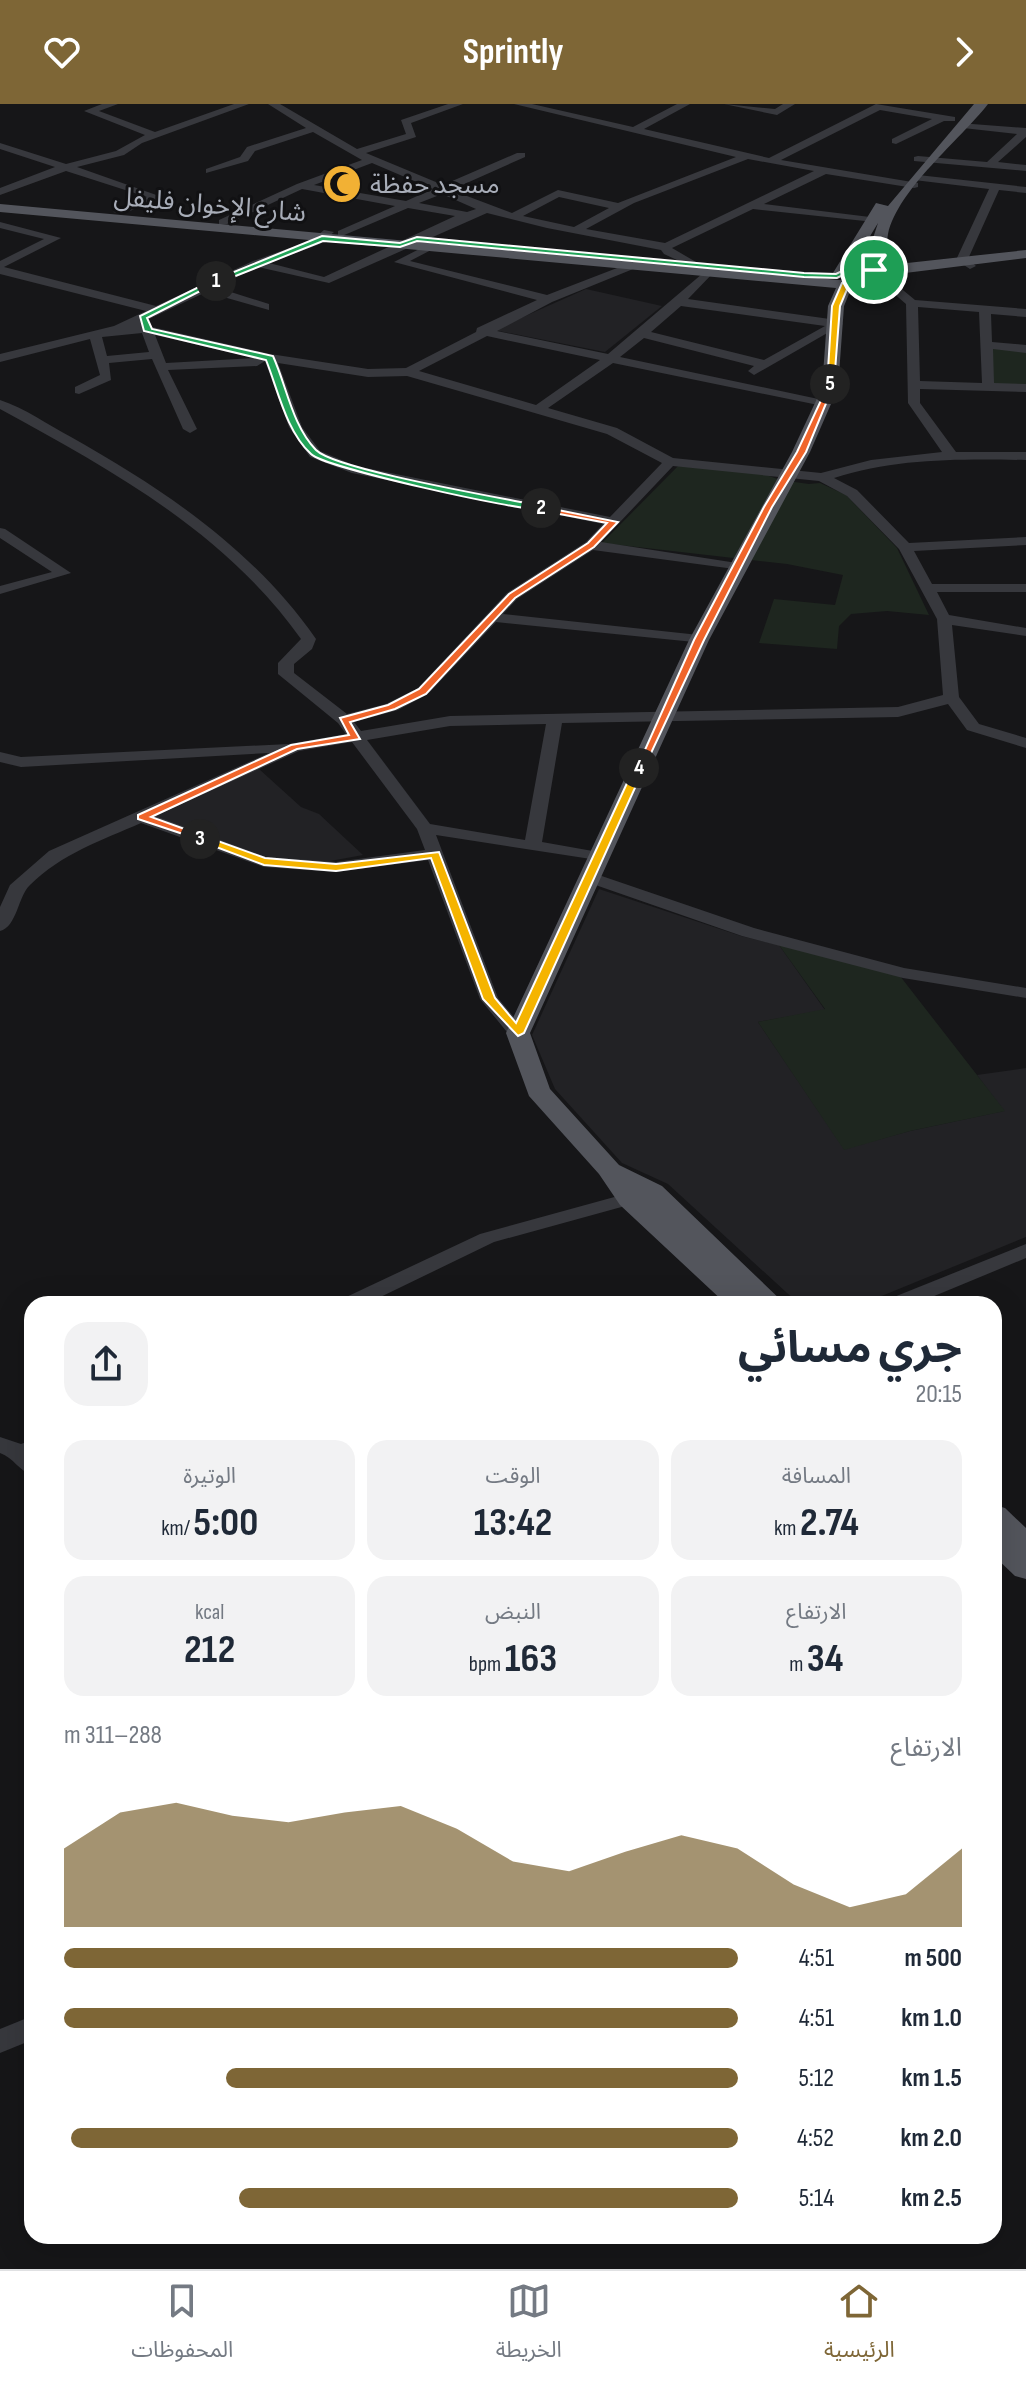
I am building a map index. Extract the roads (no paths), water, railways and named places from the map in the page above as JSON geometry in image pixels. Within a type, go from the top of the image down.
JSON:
[{"type":"main road","points":[[733,1296],[629,1199],[609,1169],[538,1091],[518,1033],[699,640],[788,474],[830,388],[836,306],[865,280],[884,254],[881,236],[918,159],[965,104]]},
{"type":"main road","points":[[865,280],[870,220],[933,161],[952,121],[981,104]]},
{"type":"main road","name":"شارع الإخوان فليفل","points":[[3,208],[119,212],[400,245],[423,243],[634,265],[865,280]]},
{"type":"main road","name":"شارع الإخوان فليفل","points":[[3,208],[865,280]]},
{"type":"main road","points":[[884,254],[966,263],[1026,260]]},
{"type":"main road","points":[[865,280],[1026,254]]},
{"type":"main road","points":[[609,1169],[653,1192],[763,1296]]},
{"type":"main road","points":[[1002,1522],[1026,1545]]},
{"type":"main road","points":[[1002,1546],[1026,1568]]},
{"type":"street","points":[[113,104],[89,111],[155,135]]},
{"type":"street","points":[[0,192],[66,167],[120,153],[155,135],[244,104]]},
{"type":"street","points":[[273,104],[356,153],[440,188],[451,197],[488,209],[666,247],[823,171]]},
{"type":"street","points":[[356,153],[412,135],[405,122],[458,104]]},
{"type":"street","points":[[519,104],[746,156],[856,177],[1026,190]]},
{"type":"street","points":[[554,113],[575,104]]},
{"type":"street","points":[[632,131],[685,104]]},
{"type":"street","points":[[729,104],[777,112],[790,104]]},
{"type":"street","points":[[770,161],[882,105],[952,121],[1026,132]]},
{"type":"street","points":[[896,141],[952,121]]},
{"type":"street","points":[[210,171],[244,159],[251,149],[312,129]]},
{"type":"street","points":[[989,165],[1026,132]]},
{"type":"street","points":[[0,146],[157,197],[119,212]]},
{"type":"street","points":[[0,358],[95,334],[143,317],[257,263],[521,155]]},
{"type":"street","points":[[578,229],[620,207],[746,156]]},
{"type":"street","points":[[918,159],[1026,168]]},
{"type":"street","points":[[223,222],[301,186],[371,160]]},
{"type":"street","points":[[301,186],[467,215]]},
{"type":"street","points":[[966,263],[995,187]]},
{"type":"street","points":[[516,215],[558,193],[620,207]]},
{"type":"street","points":[[753,206],[870,220]]},
{"type":"street","points":[[488,209],[467,215],[400,262],[548,299]]},
{"type":"street","points":[[0,225],[55,238],[0,268]]},
{"type":"street","points":[[257,263],[325,281],[400,245]]},
{"type":"street","points":[[666,247],[668,252],[692,264]]},
{"type":"street","points":[[408,372],[481,331],[548,299],[634,265]]},
{"type":"street","points":[[0,268],[156,310]]},
{"type":"street","points":[[538,409],[614,358],[681,302],[709,271]]},
{"type":"street","points":[[865,280],[912,303],[1026,313]]},
{"type":"street","points":[[203,287],[265,307]]},
{"type":"street","points":[[681,302],[837,324]]},
{"type":"street","points":[[912,303],[914,403],[951,455]]},
{"type":"street","points":[[985,309],[988,387]]},
{"type":"street","points":[[143,317],[183,422],[190,429]]},
{"type":"street","points":[[736,385],[763,364],[837,324]]},
{"type":"street","points":[[95,334],[148,331],[270,359],[368,373],[408,372],[612,431],[670,462],[822,477],[852,493],[905,547],[944,619],[951,697],[973,727],[1026,743]]},
{"type":"street","points":[[481,331],[823,404]]},
{"type":"street","points":[[79,390],[107,377],[95,334]]},
{"type":"street","points":[[643,334],[763,364]]},
{"type":"street","points":[[987,345],[1026,349]]},
{"type":"street","points":[[103,360],[270,359]]},
{"type":"street","points":[[270,359],[296,427],[315,454],[352,469],[613,522]]},
{"type":"street","points":[[914,385],[1026,388]]},
{"type":"street","points":[[0,404],[165,501],[250,567],[309,639],[307,646],[286,663],[286,674],[344,720],[425,828],[489,999],[518,1033]]},
{"type":"street","points":[[822,477],[851,466],[951,455],[1026,456]]},
{"type":"street","points":[[344,720],[392,707],[423,691],[512,596],[591,545],[670,462]]},
{"type":"street","points":[[0,532],[64,573],[0,590]]},
{"type":"street","points":[[905,547],[1026,541]]},
{"type":"street","points":[[591,545],[737,567]]},
{"type":"street","points":[[927,588],[1026,588]]},
{"type":"street","points":[[492,617],[699,640]]},
{"type":"street","points":[[944,619],[1026,632]]},
{"type":"street","points":[[0,757],[21,762],[295,747],[450,721],[898,712],[951,697]]},
{"type":"street","points":[[533,844],[555,720]]},
{"type":"street","points":[[0,926],[19,885],[55,855],[295,747]]},
{"type":"street","points":[[141,817],[264,862],[336,867],[435,854]]},
{"type":"street","points":[[425,828],[598,857]]},
{"type":"street","points":[[590,877],[748,932],[903,973],[1026,993]]},
{"type":"street","points":[[366,1296],[487,1238],[629,1199]]},
{"type":"street","points":[[915,1296],[1026,1250]]},
{"type":"street","points":[[0,2041],[24,2031]]},
{"type":"place","name":"مسجد حفظة","points":[[342,184]]}]
